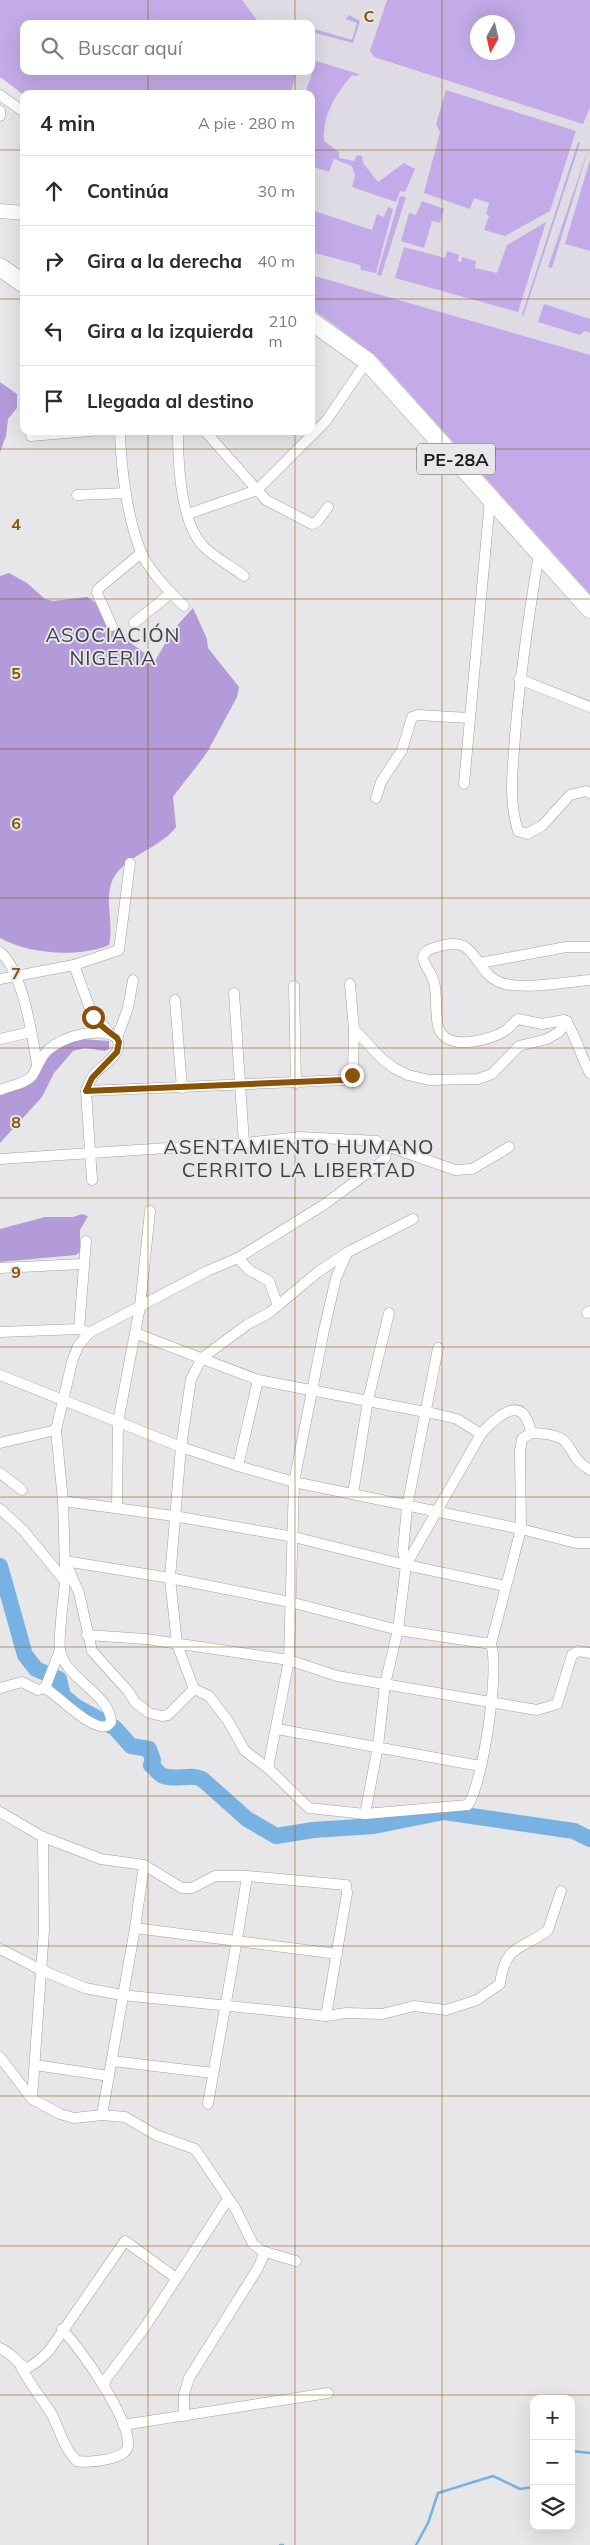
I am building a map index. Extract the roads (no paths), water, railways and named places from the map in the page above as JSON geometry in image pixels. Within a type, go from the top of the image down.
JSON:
[{"type":"highway","points":[[0,267],[20,281]]},
{"type":"highway","name":"PE-28A","points":[[315,324],[367,361],[590,609]]},
{"type":"street","points":[[0,95],[20,109]]},
{"type":"street","points":[[0,111],[0,116]]},
{"type":"street","points":[[0,211],[20,213]]},
{"type":"street","points":[[315,432],[326,421],[367,361]]},
{"type":"street","points":[[31,436],[43,435]]},
{"type":"street","points":[[120,435],[126,493],[142,553],[170,593],[184,606]]},
{"type":"street","points":[[178,435],[180,490],[192,532],[204,547],[244,576]]},
{"type":"street","points":[[209,435],[266,500],[312,524],[318,522],[328,507]]},
{"type":"street","points":[[188,514],[257,490],[312,435]]},
{"type":"street","points":[[77,495],[126,493]]},
{"type":"street","points":[[464,784],[490,500]]},
{"type":"street","points":[[112,626],[97,593],[98,589],[142,553]]},
{"type":"street","points":[[538,553],[520,679],[511,790],[512,810],[518,831],[527,834],[542,826],[570,795],[586,791],[590,793]]},
{"type":"street","points":[[134,623],[170,593]]},
{"type":"street","points":[[520,679],[590,707]]},
{"type":"street","points":[[376,798],[381,782],[402,750],[412,717],[418,715],[469,718]]},
{"type":"street","points":[[0,979],[74,965],[118,950],[130,863]]},
{"type":"street","points":[[567,1021],[558,1019],[542,1024],[518,1019],[506,1030],[481,1040],[457,1042],[446,1038],[439,1029],[434,981],[430,970],[423,962],[424,954],[442,945],[457,944],[473,951],[488,976],[507,984],[590,980]]},
{"type":"street","points":[[480,963],[566,948],[590,947]]},
{"type":"street","points":[[0,952],[6,957],[16,976],[31,1032],[37,1064]]},
{"type":"street","points":[[74,965],[93,1017],[119,1042],[117,1052],[92,1078],[86,1091],[92,1180]]},
{"type":"street","points":[[113,1036],[128,1008],[133,980]]},
{"type":"street","points":[[86,1091],[296,1083],[349,1078],[353,1068],[354,1029],[350,984]]},
{"type":"street","points":[[294,986],[296,1083]]},
{"type":"street","points":[[234,993],[244,1143]]},
{"type":"street","points":[[175,1000],[182,1088]]},
{"type":"street","points":[[354,1029],[381,1058],[401,1071],[430,1080],[456,1081],[478,1080],[492,1074],[519,1046],[548,1039],[559,1032],[567,1021]]},
{"type":"street","points":[[567,1021],[590,1073]]},
{"type":"street","points":[[0,1039],[31,1032]]},
{"type":"street","points":[[0,1090],[32,1076],[37,1064],[48,1050],[64,1041],[97,1033],[113,1036]]},
{"type":"street","points":[[0,1159],[244,1143],[300,1137],[377,1141],[455,1170],[465,1170],[472,1169],[509,1147]]},
{"type":"street","points":[[0,1332],[84,1331],[140,1307],[207,1271],[238,1258],[324,1204],[379,1164],[385,1158],[387,1150],[384,1145]]},
{"type":"street","points":[[117,1508],[118,1422],[140,1307],[150,1211]]},
{"type":"street","points":[[413,1219],[348,1252],[318,1272],[278,1306],[202,1358],[191,1379],[181,1447],[170,1578],[177,1644],[194,1689],[209,1696],[228,1721],[245,1751],[268,1768],[309,1808],[365,1814],[468,1805],[480,1766],[493,1704],[495,1654],[491,1644],[521,1529],[520,1451],[522,1440],[531,1433],[556,1435],[566,1440],[579,1461],[590,1470]]},
{"type":"street","points":[[45,1688],[60,1650],[65,1580],[63,1501],[56,1430],[78,1346],[84,1331],[82,1264],[86,1241]]},
{"type":"street","points":[[268,1768],[289,1660],[294,1537],[294,1482],[336,1278],[348,1252]]},
{"type":"street","points":[[238,1258],[249,1270],[269,1281],[278,1306]]},
{"type":"street","points":[[0,1268],[82,1264]]},
{"type":"street","points":[[353,1494],[368,1400],[389,1313]]},
{"type":"street","points":[[135,1333],[258,1380],[368,1400],[457,1419],[481,1434]]},
{"type":"street","points":[[365,1814],[378,1746],[385,1684],[398,1630],[406,1565],[403,1551],[407,1507],[438,1348]]},
{"type":"street","points":[[0,1375],[181,1447],[294,1482],[407,1507],[521,1529],[576,1543],[590,1543]]},
{"type":"street","points":[[238,1466],[258,1380]]},
{"type":"street","points":[[406,1565],[481,1434],[498,1416],[513,1410],[525,1416],[531,1433]]},
{"type":"street","points":[[0,1443],[56,1430]]},
{"type":"street","points":[[0,1473],[22,1490]]},
{"type":"street","points":[[63,1501],[174,1516],[294,1537],[406,1565],[505,1586]]},
{"type":"street","points":[[0,1508],[23,1530],[65,1580]]},
{"type":"street","points":[[65,1561],[170,1578],[290,1602],[398,1630],[491,1644]]},
{"type":"street","points":[[65,1561],[79,1593],[92,1651],[128,1691],[135,1702],[149,1713],[162,1716],[168,1715],[194,1689]]},
{"type":"street","points":[[87,1635],[177,1644],[289,1660],[338,1676],[537,1710],[557,1704],[572,1654],[578,1651],[590,1653]]},
{"type":"street","points":[[45,1688],[58,1700],[97,1727],[109,1724],[111,1718],[102,1704],[66,1666],[60,1650]]},
{"type":"street","points":[[0,1688],[22,1682],[38,1690],[45,1688]]},
{"type":"street","points":[[277,1729],[480,1766]]},
{"type":"street","points":[[0,1812],[43,1837],[102,1859],[144,1865],[174,1884],[187,1889],[215,1876],[247,1876],[346,1885],[347,1892],[326,2016]]},
{"type":"street","points":[[32,2100],[44,1930],[43,1837]]},
{"type":"street","points":[[102,2115],[135,1928],[144,1865]]},
{"type":"street","points":[[208,2104],[224,2006],[238,1941],[247,1876]]},
{"type":"street","points":[[0,1949],[41,1970],[85,1988],[122,1995],[326,2016],[346,2013],[382,2014],[414,2006],[446,2010],[477,2000],[500,1984],[504,1962],[513,1950],[548,1930],[561,1891]]},
{"type":"street","points":[[135,1928],[337,1954]]},
{"type":"street","points":[[0,2058],[32,2100],[67,2117],[102,2115],[125,2117],[156,2135],[195,2148],[228,2199],[253,2244],[265,2252],[296,2261]]},
{"type":"street","points":[[112,2061],[213,2073]]},
{"type":"street","points":[[35,2065],[109,2076]]},
{"type":"street","points":[[104,2387],[106,2379],[145,2327],[228,2199]]},
{"type":"street","points":[[22,2367],[34,2366],[49,2352],[62,2329],[124,2241],[176,2278]]},
{"type":"street","points":[[184,2416],[184,2396],[189,2378],[258,2268],[265,2252]]},
{"type":"street","points":[[0,2348],[22,2367],[31,2387],[51,2414],[66,2448],[77,2461],[90,2462],[121,2456],[128,2445],[123,2425],[104,2387],[62,2329]]},
{"type":"street","points":[[123,2425],[328,2393]]},
{"type":"waterway","points":[[0,1566],[25,1655],[36,1669],[59,1679],[63,1696],[75,1706],[115,1728],[131,1746],[149,1749],[153,1760],[151,1765],[160,1774],[174,1778],[197,1777],[202,1779],[247,1819],[276,1836],[313,1830],[374,1826],[444,1812],[574,1831],[590,1839]]},
{"type":"waterway","points":[[575,2451],[590,2453]]},
{"type":"waterway","points":[[416,2545],[428,2523],[438,2493],[493,2476],[520,2489],[530,2488]]},
{"type":"district","name":"ASOCIACIÓN NIGERIA","points":[[113,646]]},
{"type":"district","name":"ASENTAMIENTO HUMANO CERRITO LA LIBERTAD","points":[[299,1158]]}]
